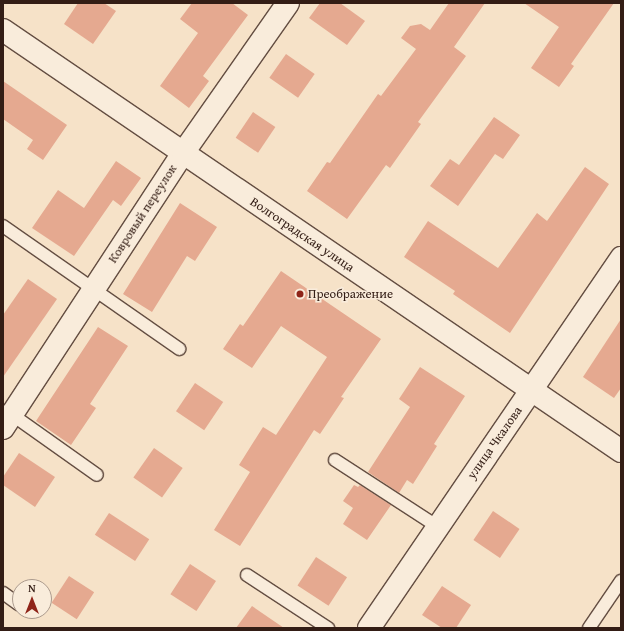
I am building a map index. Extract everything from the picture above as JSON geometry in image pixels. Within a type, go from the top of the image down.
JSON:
[{"type":"street","name":"Ковровый переулок","points":[[6,417],[94,290],[183,153],[288,3]]},
{"type":"street","name":"Волгоградская улица","points":[[3,30],[621,451]]},
{"type":"street","name":"улица Чкалова","points":[[369,628],[621,258]]},
{"type":"lane","points":[[3,226],[179,349]]},
{"type":"lane","points":[[6,417],[97,475]]},
{"type":"lane","points":[[335,460],[438,527]]},
{"type":"lane","points":[[247,575],[328,628]]},
{"type":"lane","points":[[589,628],[621,581]]},
{"type":"lane","points":[[3,593],[12,600]]},
{"type":"building","points":[[78,3],[104,3],[116,11],[93,44],[64,24]]},
{"type":"building","points":[[192,3],[232,3],[248,15],[203,76],[209,81],[189,108],[160,86],[198,33],[180,19]]},
{"type":"building","points":[[320,3],[340,3],[365,21],[347,45],[309,18]]},
{"type":"building","points":[[449,3],[485,3],[454,47],[466,56],[418,122],[421,124],[390,168],[386,165],[347,219],[307,191],[327,162],[330,163],[378,94],[381,96],[416,49],[401,38],[410,26],[421,24],[430,30]]},
{"type":"building","points":[[524,3],[614,3],[571,64],[574,66],[559,87],[531,68],[559,27]]},
{"type":"building","points":[[286,54],[315,74],[298,98],[269,78]]},
{"type":"building","points":[[3,81],[67,125],[43,160],[27,149],[33,140],[3,119]]},
{"type":"building","points":[[253,112],[275,127],[258,153],[236,138]]},
{"type":"building","points":[[494,117],[520,135],[503,159],[495,154],[458,206],[430,186],[450,159],[459,165]]},
{"type":"building","points":[[116,161],[141,178],[121,206],[113,200],[74,256],[32,228],[58,190],[84,208]]},
{"type":"building","points":[[585,167],[609,184],[510,333],[453,294],[455,291],[404,257],[428,221],[498,268],[537,213],[547,221]]},
{"type":"building","points":[[180,203],[217,227],[195,261],[187,256],[152,312],[123,294]]},
{"type":"building","points":[[281,271],[381,339],[341,397],[344,398],[320,434],[314,430],[240,546],[214,530],[250,472],[239,465],[263,427],[276,435],[327,357],[281,326],[252,368],[223,349],[240,324],[243,326]]},
{"type":"building","points":[[28,279],[57,299],[3,377],[3,315]]},
{"type":"building","points":[[621,319],[621,388],[614,398],[583,377]]},
{"type":"building","points":[[98,327],[128,346],[90,404],[96,408],[71,445],[36,421]]},
{"type":"building","points":[[420,367],[465,396],[434,444],[437,446],[413,484],[407,480],[399,493],[368,472],[410,407],[399,399]]},
{"type":"building","points":[[195,383],[223,402],[204,430],[176,411]]},
{"type":"building","points":[[154,448],[183,468],[162,498],[133,477]]},
{"type":"building","points":[[19,453],[55,477],[35,507],[3,485],[3,477]]},
{"type":"building","points":[[354,485],[358,487],[360,485],[391,505],[367,540],[343,524],[353,508],[343,501]]},
{"type":"building","points":[[493,511],[520,529],[500,558],[473,540]]},
{"type":"building","points":[[109,513],[149,539],[135,561],[95,535]]},
{"type":"building","points":[[316,557],[347,577],[329,606],[297,586]]},
{"type":"building","points":[[190,564],[216,581],[196,611],[170,594]]},
{"type":"building","points":[[69,576],[94,592],[77,619],[52,603]]},
{"type":"building","points":[[442,586],[471,605],[456,628],[442,628],[422,615]]},
{"type":"building","points":[[252,606],[284,628],[236,628]]},
{"type":"place","name":"Преображение","points":[[300,294]]}]
